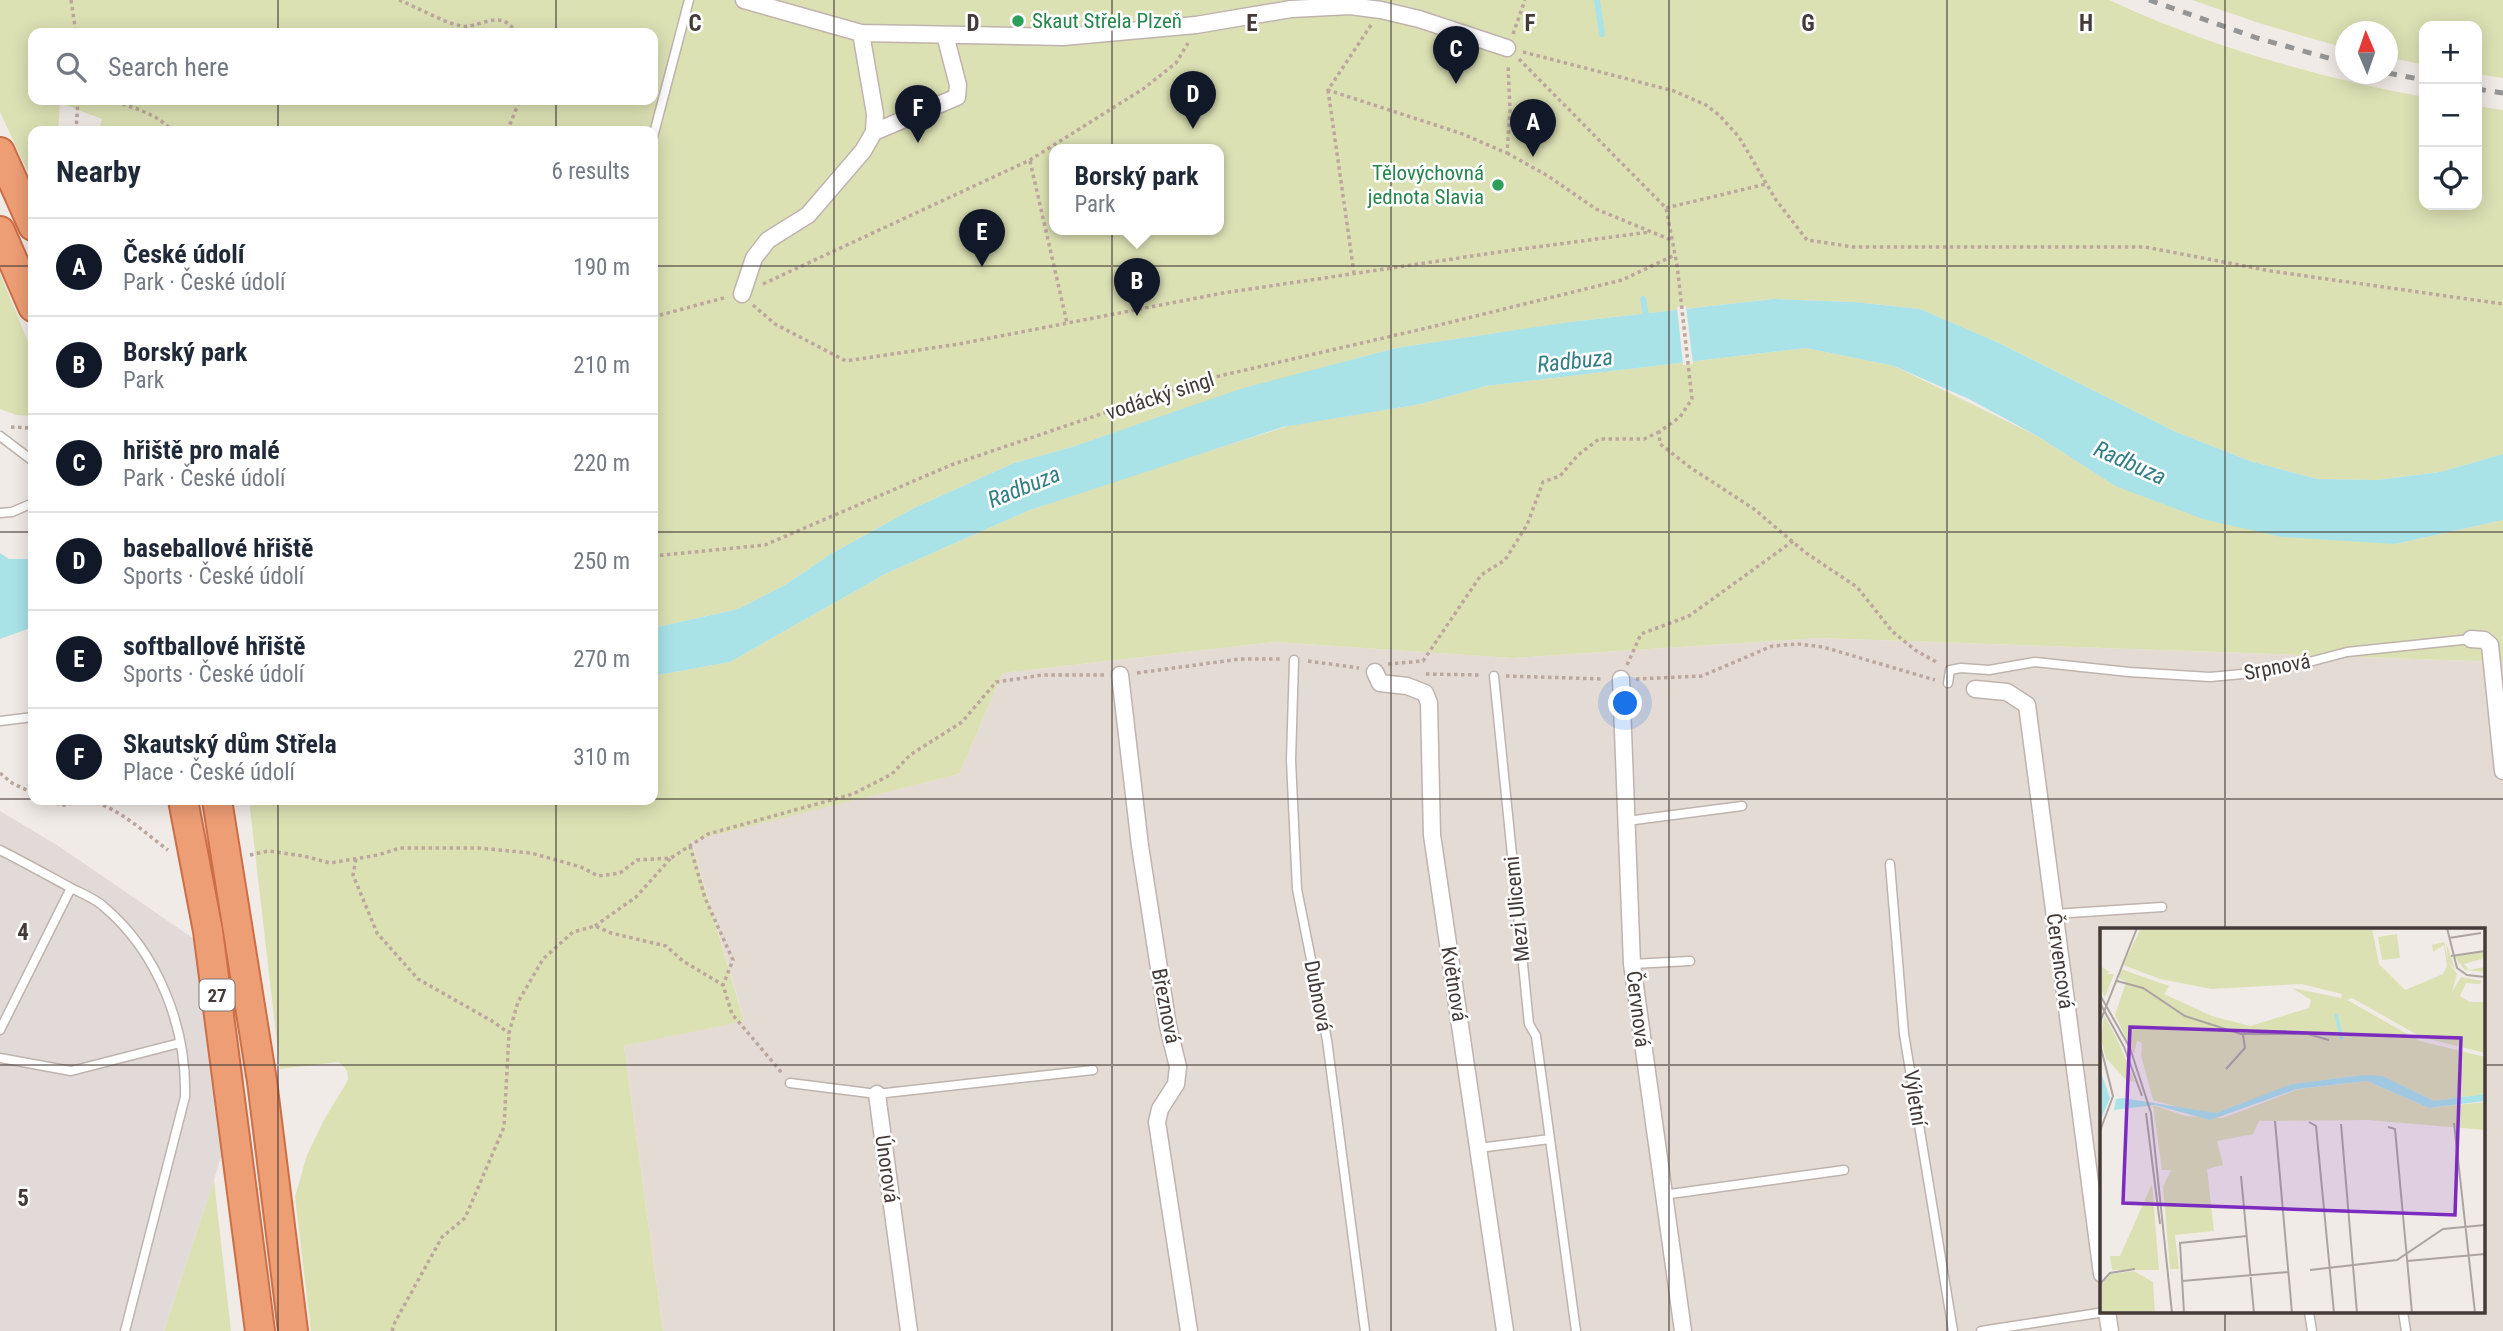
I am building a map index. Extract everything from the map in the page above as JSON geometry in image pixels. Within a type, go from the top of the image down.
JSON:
[{"type":"highway","points":[[3,157],[28,214]]},
{"type":"highway","points":[[0,231],[28,295]]},
{"type":"highway","name":"27","points":[[184,805],[208,931],[260,1331]]},
{"type":"highway","name":"27","points":[[218,805],[262,1081],[293,1331]]},
{"type":"street","points":[[744,0],[861,33],[1063,37],[1196,25],[1291,9],[1350,6],[1419,19],[1507,47]]},
{"type":"street","points":[[742,293],[754,258],[768,240],[808,215],[863,151],[874,132],[874,114],[861,33]]},
{"type":"street","points":[[874,132],[957,97],[958,85],[945,35]]},
{"type":"street","name":"Srpnová","points":[[2471,639],[2484,640],[2490,645],[2503,771]]},
{"type":"street","name":"Květnová","points":[[1375,667],[1380,683],[1425,693],[1429,702],[1432,835],[1505,1331]]},
{"type":"street","name":"Březnová","points":[[1120,676],[1140,846],[1168,1026],[1178,1067],[1176,1084],[1160,1109],[1157,1122],[1189,1331]]},
{"type":"street","name":"Červnová","points":[[1621,679],[1632,964],[1683,1331]]},
{"type":"street","name":"Červencová","points":[[1975,689],[2007,692],[2026,705],[2100,1259]]},
{"type":"street","name":"Únorová","points":[[877,1094],[909,1331]]},
{"type":"lane","points":[[656,126],[689,0]]},
{"type":"lane","points":[[0,436],[28,457]]},
{"type":"lane","points":[[0,513],[12,512],[28,505]]},
{"type":"lane","name":"Srpnová","points":[[1950,670],[1989,670],[2035,662],[2210,677],[2275,671],[2347,652],[2471,639]]},
{"type":"lane","name":"Dubnová","points":[[1294,660],[1291,760],[1297,888],[1327,1040],[1365,1331]]},
{"type":"lane","points":[[1948,683],[1950,670]]},
{"type":"lane","name":"Mezi Ulicemi","points":[[1494,676],[1529,1024],[1536,1036],[1576,1331]]},
{"type":"lane","points":[[0,721],[28,718]]},
{"type":"lane","points":[[1627,821],[1742,806]]},
{"type":"lane","points":[[0,850],[102,904],[122,924],[149,961],[165,990],[180,1043],[186,1067],[185,1097],[125,1331]]},
{"type":"lane","name":"Výletní","points":[[1890,864],[1905,1034],[1953,1331]]},
{"type":"lane","points":[[0,1030],[71,888]]},
{"type":"lane","points":[[2054,915],[2162,908]]},
{"type":"lane","points":[[1632,964],[1690,961]]},
{"type":"lane","points":[[0,1058],[71,1071],[180,1043]]},
{"type":"lane","points":[[790,1083],[877,1094],[1093,1070]]},
{"type":"lane","points":[[1479,1148],[1550,1139]]},
{"type":"lane","points":[[1663,1195],[1844,1171]]},
{"type":"lane","points":[[1980,1331],[2100,1313]]},
{"type":"path","points":[[71,0],[75,28]]},
{"type":"path","points":[[399,0],[461,26],[468,27],[490,20],[503,22],[513,28]]},
{"type":"path","points":[[1507,153],[1510,111],[1507,47],[1525,0]]},
{"type":"path","points":[[1354,273],[1328,90],[1381,10]]},
{"type":"path","points":[[1055,144],[1143,89],[1176,63],[1196,25]]},
{"type":"path","points":[[1507,47],[1674,91],[1706,105],[1739,137],[1776,200],[1807,240],[1854,247],[2145,247],[2271,271],[2503,303]]},
{"type":"path","points":[[392,1331],[442,1237],[465,1218],[504,1127],[509,1033],[518,1002],[543,958],[573,932],[595,926],[636,897],[671,858],[708,834],[853,794],[892,774],[909,755],[962,722],[996,682],[1043,675],[1120,676],[1240,659],[1294,660],[1375,667],[1423,661],[1481,575],[1505,561],[1527,525],[1543,482],[1560,476],[1578,455],[1600,439],[1644,439],[1680,417],[1692,396],[1675,255],[1666,208],[1507,47]]},
{"type":"path","points":[[1328,90],[1460,133],[1507,153],[1548,176],[1596,209],[1672,241]]},
{"type":"path","points":[[76,126],[78,105]]},
{"type":"path","points":[[123,105],[151,115],[168,126]]},
{"type":"path","points":[[509,126],[518,105]]},
{"type":"path","points":[[658,316],[742,293],[1030,160],[1049,148]]},
{"type":"path","points":[[1030,160],[1067,323]]},
{"type":"path","points":[[1666,208],[1767,184]]},
{"type":"path","points":[[742,293],[775,324],[846,361],[959,344],[1223,293],[1650,232]]},
{"type":"path","name":"vodácký singl","points":[[658,556],[765,545],[951,465],[1136,402],[1215,377],[1622,280],[1675,255]]},
{"type":"path","points":[[0,427],[28,428]]},
{"type":"path","points":[[1659,432],[1660,444],[1690,468],[1754,509],[1857,587],[1892,631],[1915,650],[1950,670]]},
{"type":"path","points":[[1621,679],[1641,634],[1689,616],[1793,541]]},
{"type":"path","points":[[1415,673],[1621,679],[1702,676],[1772,646],[1798,644],[1823,647],[1948,683]]},
{"type":"path","points":[[1351,666],[1375,667]]},
{"type":"path","points":[[0,773],[28,791]]},
{"type":"path","points":[[99,805],[110,808],[170,851]]},
{"type":"path","points":[[690,846],[705,898],[733,960],[723,985],[732,1014],[790,1083]]},
{"type":"path","points":[[246,856],[268,851],[330,863],[400,848],[478,848],[531,853],[581,867],[598,876],[620,873],[637,859],[671,858]]},
{"type":"path","points":[[356,859],[353,875],[377,933],[418,979],[509,1033]]},
{"type":"path","points":[[595,926],[611,933],[666,946],[683,961],[723,985]]},
{"type":"shaded area","points":[[1819,638],[2503,662],[2503,1331],[663,1331],[624,1046],[744,1020],[691,840],[959,774],[1003,673],[1275,642],[1512,658]]},
{"type":"shaded area","points":[[0,811],[60,847],[197,941],[227,969],[245,1076],[164,1331],[0,1331]]},
{"type":"green space","points":[[0,0],[2109,0],[2224,46],[2335,78],[2335,84],[2361,84],[2419,96],[2419,210],[2482,210],[2482,107],[2503,110],[2503,454],[2440,472],[2377,480],[2317,479],[2250,461],[2176,432],[1997,342],[1920,309],[1854,302],[1772,299],[1579,321],[1396,348],[1250,387],[1072,447],[1014,463],[916,507],[829,555],[785,585],[738,609],[658,627],[658,126],[100,126],[102,119],[65,105],[658,105],[658,28],[28,28],[28,105],[60,105],[58,126],[28,126],[28,172],[0,112]]},
{"type":"green space","points":[[2192,0],[2503,0],[2503,78],[2482,75],[2482,21],[2419,21],[2419,64],[2398,59],[2398,21],[2335,21],[2335,45]]},
{"type":"green space","points":[[0,273],[28,342],[28,416],[16,415],[0,409]]},
{"type":"green space","points":[[1806,348],[1894,366],[2039,437],[2115,486],[2395,544],[2503,520],[2503,662],[1819,638],[1512,658],[1275,642],[1003,673],[959,774],[691,841],[744,1021],[624,1046],[663,1331],[311,1331],[295,1197],[307,1155],[348,1077],[345,1068],[338,1062],[280,1069],[250,805],[658,805],[658,675],[730,662],[887,573],[1030,510],[1292,425],[1421,404],[1486,386]]},
{"type":"green space","points":[[214,1180],[231,1331],[164,1331]]},
{"type":"water","name":"Radbuza","points":[[1773,299],[1854,302],[1920,309],[1997,342],[2176,432],[2250,461],[2317,479],[2377,480],[2440,472],[2503,454],[2503,520],[2395,544],[2281,537],[2203,519],[2115,486],[2039,437],[1969,399],[1894,366],[1806,348],[1486,386],[1421,404],[1283,427],[1030,510],[887,573],[730,662],[658,675],[658,627],[738,609],[785,585],[829,555],[916,507],[1014,463],[1072,447],[1240,389],[1396,348],[1570,322]]},
{"type":"water","points":[[0,553],[9,559],[28,559],[28,629],[0,639]]},
{"type":"pier","points":[[1686,306],[1693,364],[1683,365],[1677,307]]},
{"type":"waterway","points":[[1597,0],[1602,34]]},
{"type":"waterway","points":[[1643,299],[1647,321]]},
{"type":"railway","points":[[2149,0],[2257,38],[2335,60]]},
{"type":"railway","points":[[2398,75],[2419,79]]},
{"type":"railway","points":[[2482,90],[2503,93]]},
{"type":"place","name":"Skaut Střela Plzeň","points":[[1018,21]]},
{"type":"place","name":"hřiště pro malé","points":[[1456,84]]},
{"type":"place","name":"baseballové hřiště","points":[[1193,129]]},
{"type":"place","name":"Skautský dům Střela","points":[[918,143]]},
{"type":"place","name":"České údolí","points":[[1533,157]]},
{"type":"place","name":"Tělovýchovná jednota Slavia","points":[[1498,185]]},
{"type":"place","name":"softballové hřiště","points":[[982,267]]},
{"type":"place","name":"Borský park","points":[[1137,316]]}]
